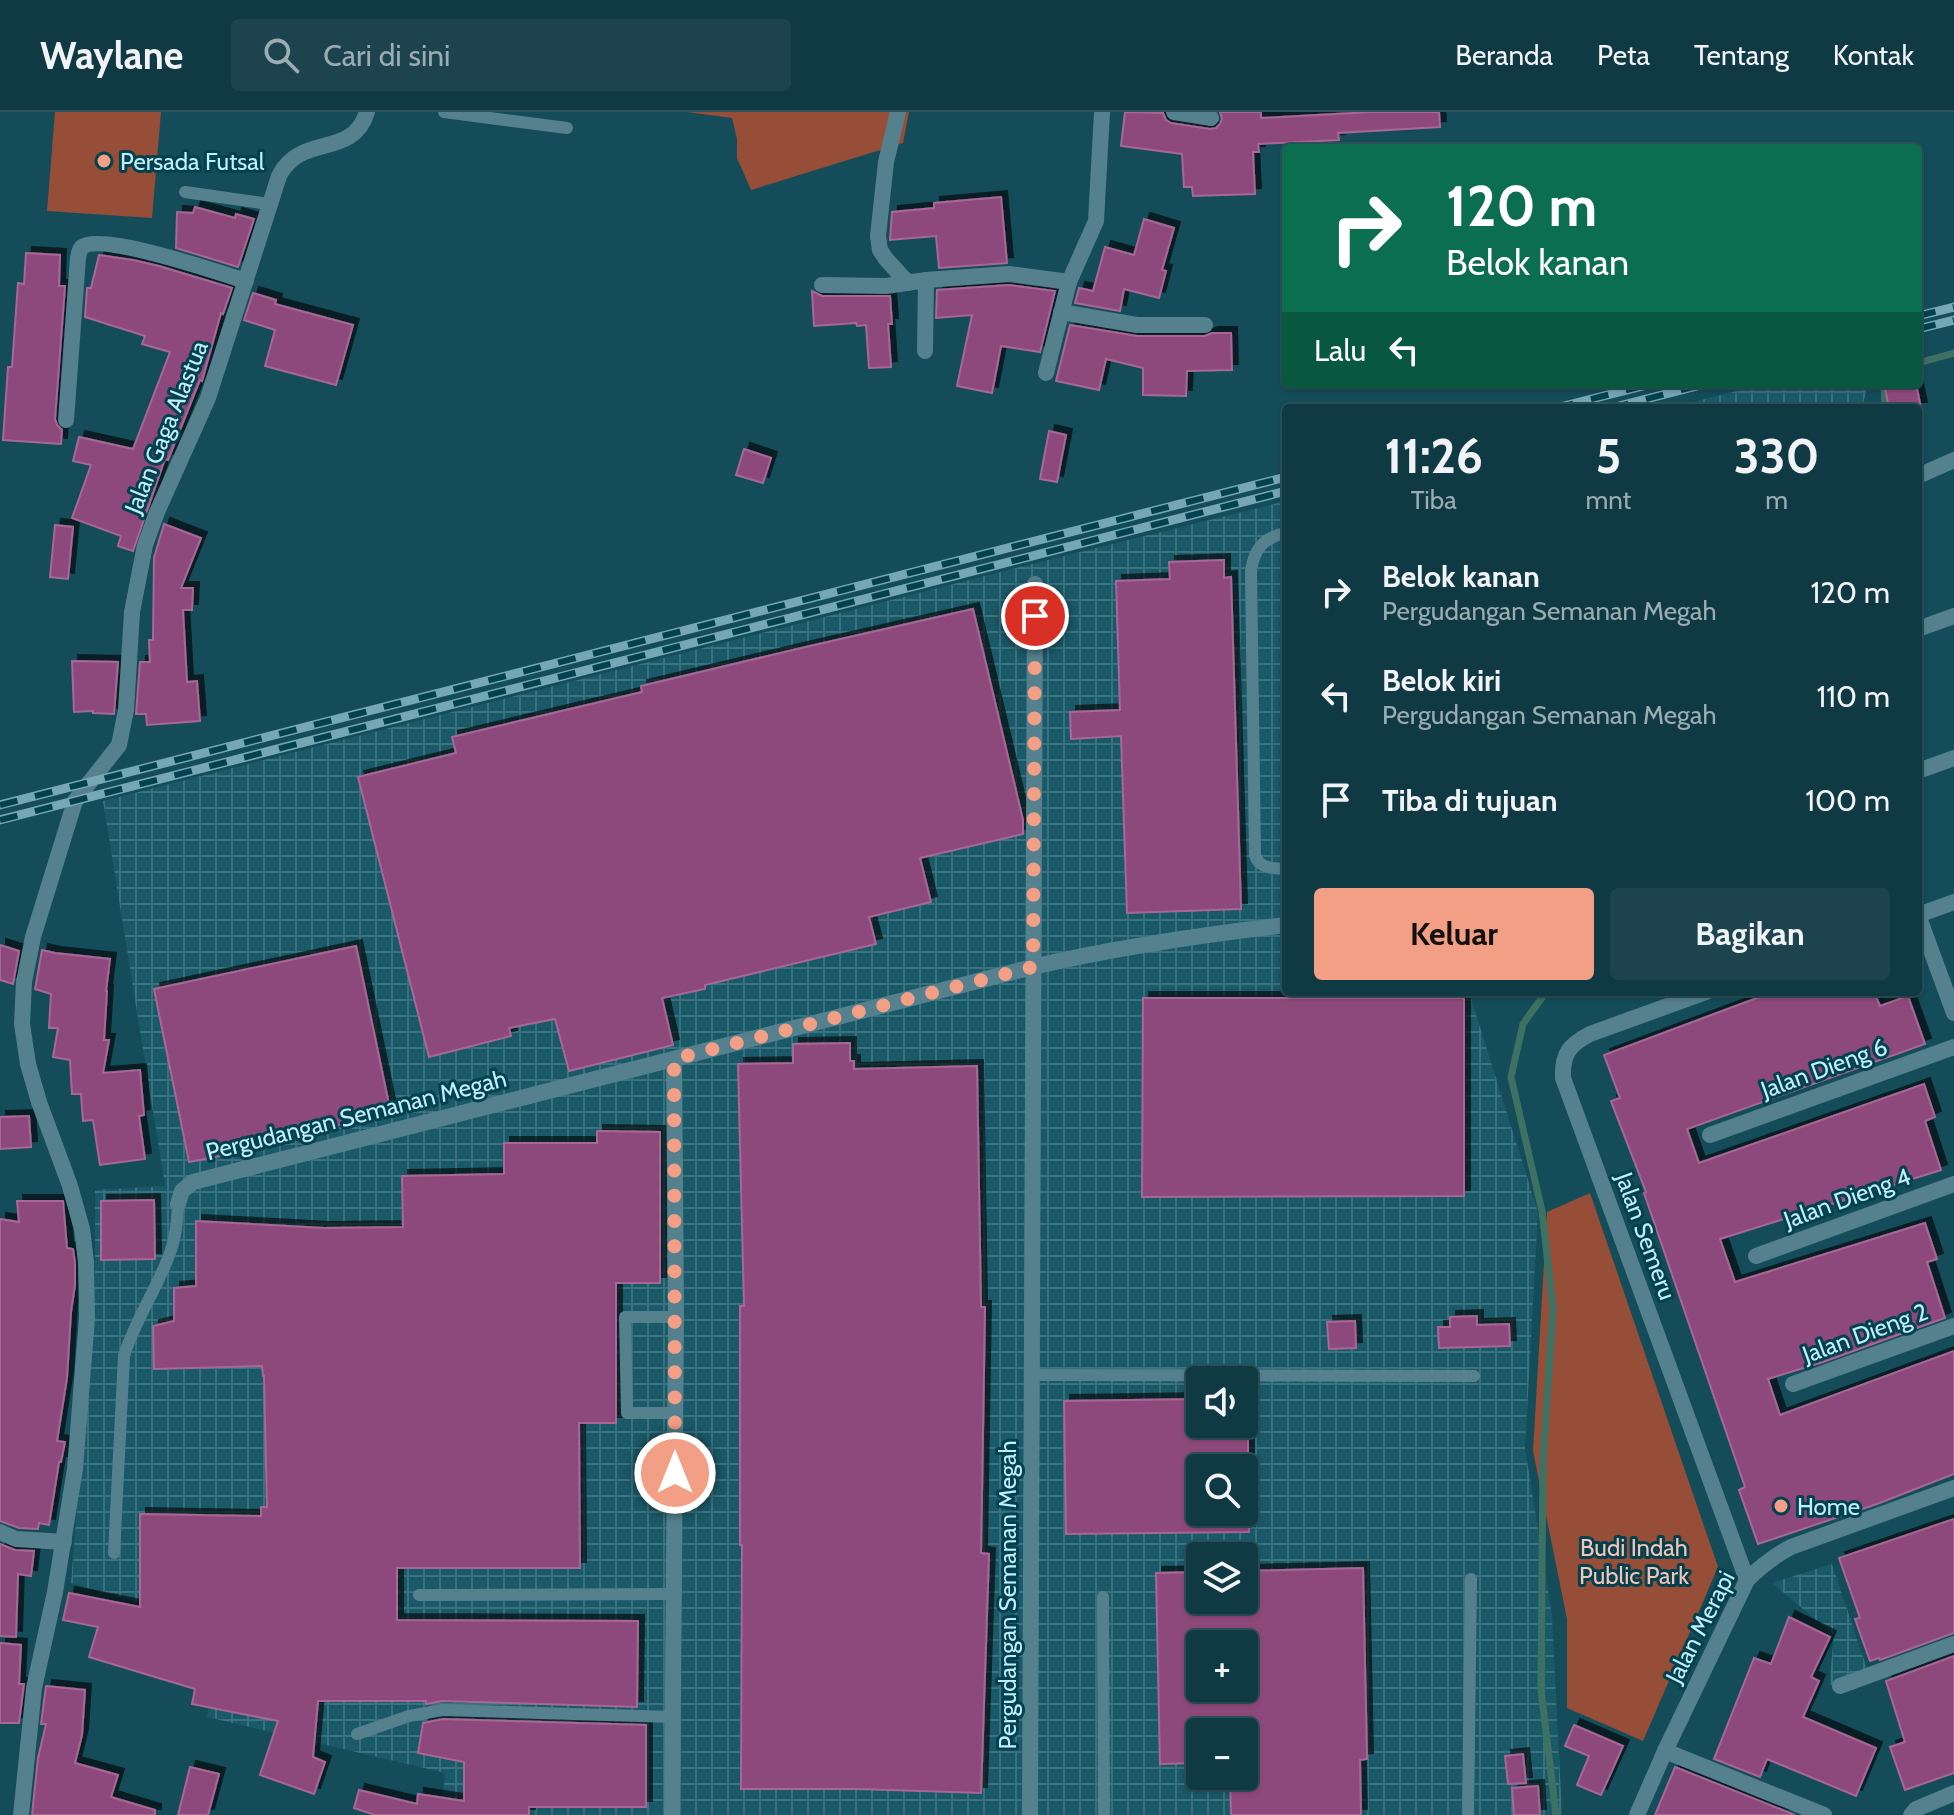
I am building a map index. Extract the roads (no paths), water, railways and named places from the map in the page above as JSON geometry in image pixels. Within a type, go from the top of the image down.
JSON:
[{"type":"street","name":"Jalan Gaga Alastua","points":[[64,1542],[75,1469],[84,1366],[87,1318],[85,1245],[74,1198],[28,1064],[22,1024],[24,982],[33,937],[75,801],[119,745],[126,710],[132,612],[145,545],[208,398],[279,176],[290,159],[353,135],[367,112]]},
{"type":"street","points":[[898,112],[886,162],[878,236],[880,250],[908,283]]},
{"type":"street","points":[[1046,373],[1069,282],[1096,221],[1102,112]]},
{"type":"street","points":[[1174,112],[1211,118]]},
{"type":"street","points":[[66,420],[80,249],[94,243],[111,244],[246,281]]},
{"type":"street","points":[[822,285],[886,286],[1009,274],[1069,282]]},
{"type":"street","points":[[925,351],[926,280]]},
{"type":"street","points":[[1061,312],[1137,325],[1205,325]]},
{"type":"street","points":[[1922,474],[1954,460]]},
{"type":"street","name":"Pergudangan Semanan Megah","points":[[1030,1815],[1035,584]]},
{"type":"street","points":[[1922,628],[1954,616]]},
{"type":"street","points":[[1922,770],[1954,758]]},
{"type":"street","points":[[1922,914],[1954,902]]},
{"type":"street","name":"Pergudangan Semanan Megah","points":[[178,1204],[182,1191],[193,1182],[1033,967],[1096,952],[1282,925]]},
{"type":"street","points":[[1922,926],[1954,1013]]},
{"type":"street","name":"Jalan Semeru","points":[[1695,996],[1577,1041],[1568,1051],[1563,1064],[1563,1078],[1747,1580]]},
{"type":"street","name":"Jalan Dieng 6","points":[[1710,1135],[1954,1047]]},
{"type":"street","points":[[672,1815],[676,1317],[674,1059]]},
{"type":"street","name":"Jalan Dieng 4","points":[[1756,1256],[1954,1184]]},
{"type":"street","name":"Jalan Dieng 2","points":[[1793,1384],[1954,1326]]},
{"type":"street","name":"Jalan Merapi","points":[[1637,1815],[1747,1580],[1767,1561],[1791,1547],[1954,1488]]},
{"type":"street","points":[[0,1532],[16,1539],[64,1542],[34,1688],[21,1815]]},
{"type":"street","points":[[1840,1686],[1954,1644]]},
{"type":"street","points":[[1665,1751],[1824,1815]]},
{"type":"street","points":[[1909,1813],[1954,1793]]},
{"type":"lane","points":[[444,112],[567,128]]},
{"type":"lane","points":[[185,192],[269,204]]},
{"type":"lane","points":[[1282,534],[1265,540],[1257,549],[1251,571],[1255,855],[1264,866],[1282,868]]},
{"type":"lane","name":"Pergudangan Semanan Megah","points":[[114,1553],[124,1356],[131,1333],[170,1254],[176,1232],[178,1204]]},
{"type":"lane","points":[[675,1413],[627,1413],[625,1317],[676,1317]]},
{"type":"lane","points":[[1033,1375],[1474,1376]]},
{"type":"lane","points":[[1468,1815],[1471,1579]]},
{"type":"lane","points":[[419,1595],[674,1594]]},
{"type":"lane","points":[[1103,1597],[1104,1815]]},
{"type":"lane","points":[[357,1734],[409,1716],[442,1710],[673,1717]]},
{"type":"waterway","points":[[1922,362],[1954,353]]},
{"type":"waterway","points":[[1884,388],[1885,404]]},
{"type":"waterway","points":[[1543,996],[1523,1024],[1511,1077],[1542,1211],[1553,1309],[1543,1459],[1541,1690],[1556,1815]]},
{"type":"railway","points":[[1922,315],[1954,307]]},
{"type":"railway","points":[[1922,328],[1954,320]]},
{"type":"railway","points":[[1572,404],[1635,388]]},
{"type":"railway","points":[[1627,404],[1689,388]]},
{"type":"railway","points":[[0,805],[1282,478]]},
{"type":"railway","points":[[0,820],[1282,492]]},
{"type":"place","name":"Persada Futsal","points":[[104,161]]},
{"type":"place","name":"Home","points":[[1781,1506]]},
{"type":"park label","name":"Budi Indah Public Park","points":[[1634,1561]]}]
